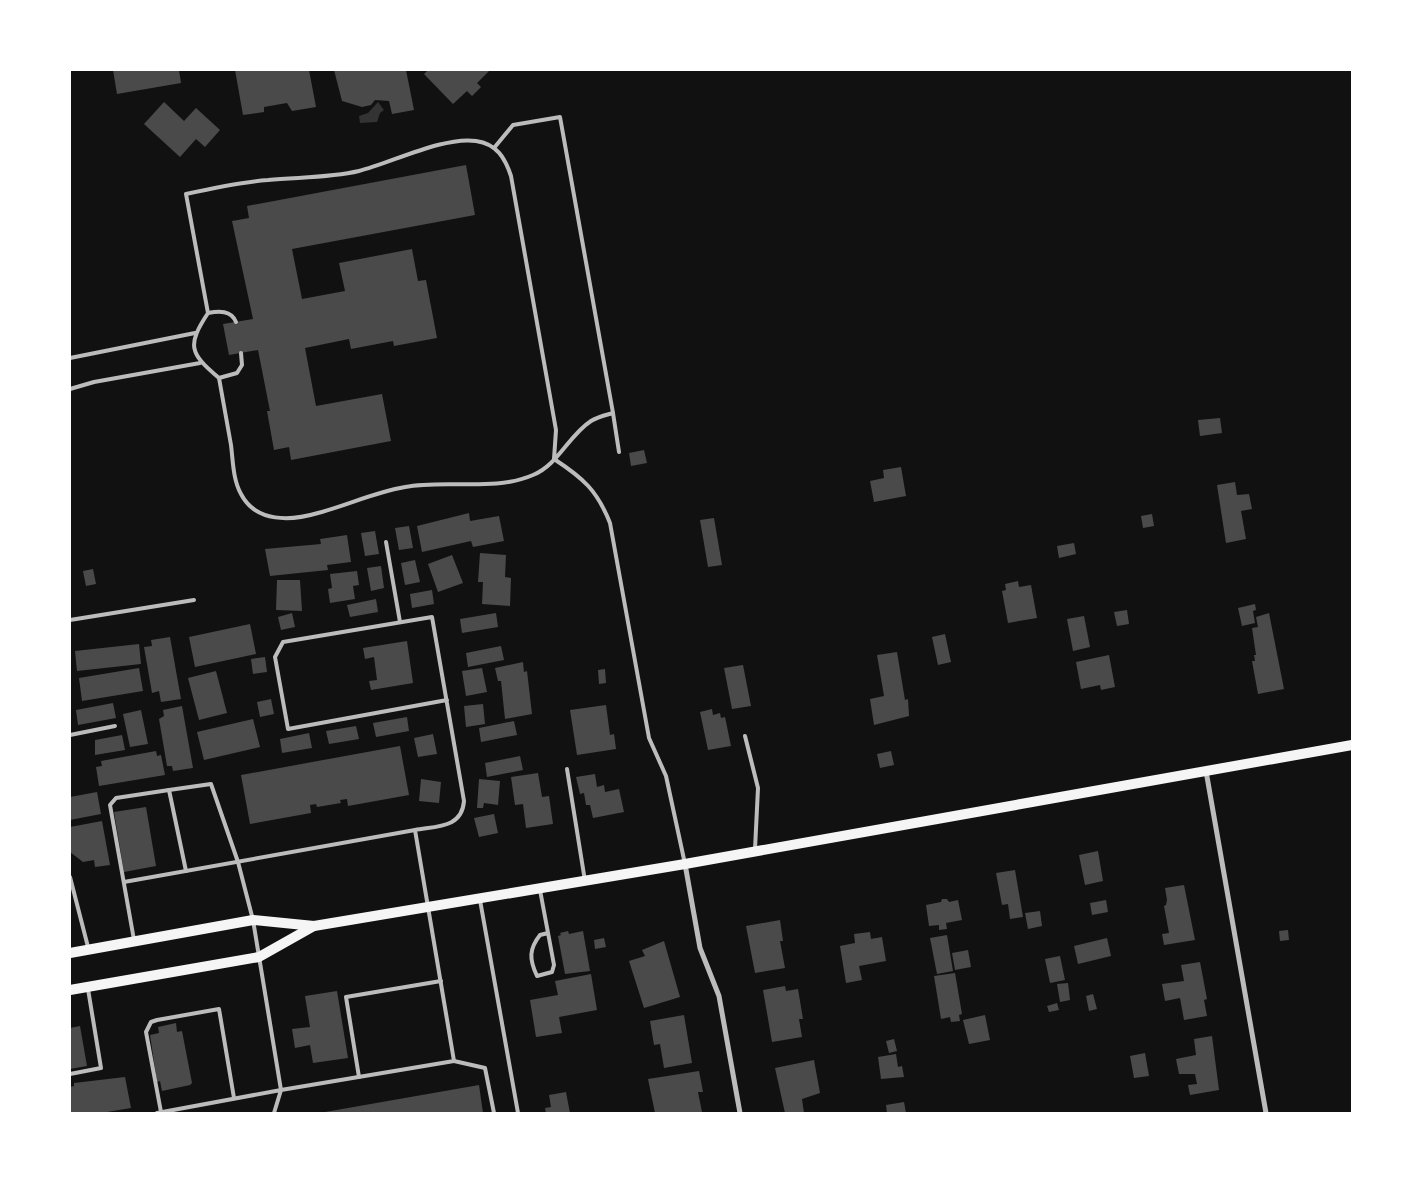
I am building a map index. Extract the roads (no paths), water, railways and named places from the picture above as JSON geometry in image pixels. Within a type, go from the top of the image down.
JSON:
[{"type":"main road","points":[[70,953],[253,920],[314,926],[755,852],[1352,745]]},
{"type":"main road","points":[[70,990],[259,956],[314,926]]},
{"type":"street","points":[[1206,771],[1266,1113]]},
{"type":"street","points":[[685,864],[700,948],[719,996],[740,1113]]},
{"type":"lane","points":[[494,148],[513,125],[560,117],[618,452]]},
{"type":"lane","points":[[554,459],[556,430],[511,176],[504,158],[494,148],[477,141],[466,141],[425,150],[360,171],[336,175],[247,182],[186,194],[208,313],[195,333],[194,349],[200,363],[219,378],[237,485],[246,502],[268,516],[284,520],[300,518],[366,496],[414,485],[483,484],[510,481],[533,475],[554,459],[592,421],[612,413]]},
{"type":"lane","points":[[208,313],[225,312],[234,318],[236,322]]},
{"type":"lane","points":[[70,358],[195,333]]},
{"type":"lane","points":[[219,378],[237,373],[242,365],[241,353]]},
{"type":"lane","points":[[70,390],[94,382],[200,363]]},
{"type":"lane","points":[[554,459],[590,485],[602,503],[610,523],[649,738],[666,776],[685,864]]},
{"type":"lane","points":[[386,542],[400,622]]},
{"type":"lane","points":[[70,620],[194,600]]},
{"type":"lane","points":[[124,882],[416,830],[452,822],[460,817],[464,801],[447,700],[432,617],[284,642],[275,657],[288,729],[447,700]]},
{"type":"lane","points":[[70,735],[115,726]]},
{"type":"lane","points":[[745,736],[758,788],[755,852]]},
{"type":"lane","points":[[568,769],[586,880]]},
{"type":"lane","points":[[135,941],[110,810],[112,800],[211,784],[238,862],[253,920],[281,1090],[274,1113]]},
{"type":"lane","points":[[169,790],[186,871]]},
{"type":"lane","points":[[416,830],[454,1061]]},
{"type":"lane","points":[[70,877],[89,950]]},
{"type":"lane","points":[[540,888],[554,965],[552,972],[537,976],[532,966],[530,951],[540,935],[548,933]]},
{"type":"lane","points":[[480,898],[518,1113]]},
{"type":"lane","points":[[359,1077],[346,997],[441,980]]},
{"type":"lane","points":[[70,1074],[101,1068],[88,986]]},
{"type":"lane","points":[[234,1098],[219,1009],[151,1022],[146,1028],[159,1112],[454,1061],[485,1068],[494,1113]]}]
